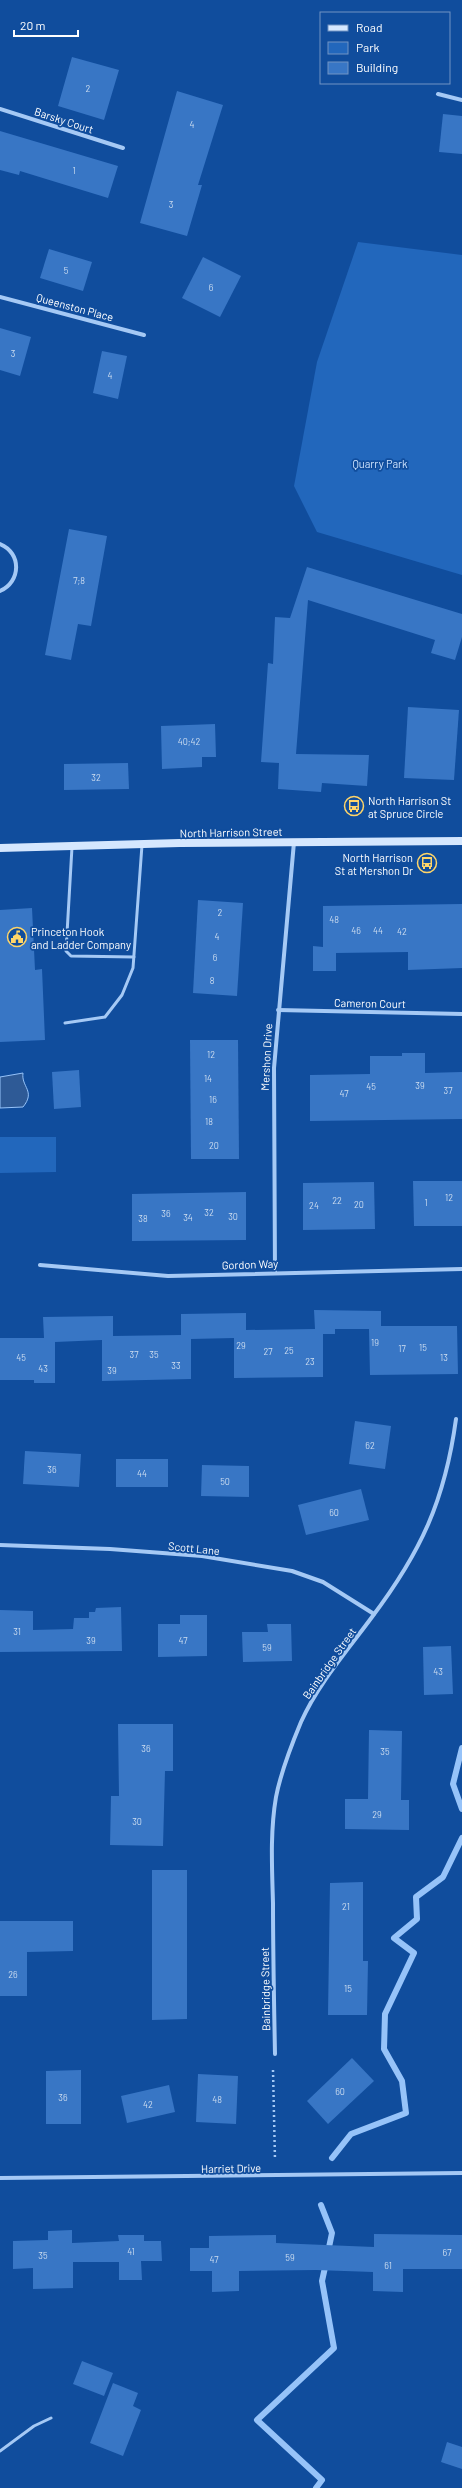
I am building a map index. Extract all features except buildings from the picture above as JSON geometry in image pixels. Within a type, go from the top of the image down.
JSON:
[{"type":"street","points":[[438,94],[462,100]]},
{"type":"street","name":"Barsky Court","points":[[0,109],[123,148]]},
{"type":"street","name":"Queenston Place","points":[[0,297],[144,335]]},
{"type":"street","points":[[0,544],[13,554],[16,563],[16,572],[13,581],[0,591]]},
{"type":"street","name":"North Harrison Street","points":[[0,848],[294,842],[462,841]]},
{"type":"street","name":"Mershon Drive","points":[[275,1273],[274,1068],[294,842]]},
{"type":"street","name":"Cameron Court","points":[[278,1010],[462,1014]]},
{"type":"street","name":"Gordon Way","points":[[40,1265],[168,1276],[462,1269]]},
{"type":"street","name":"Bainbridge Street","points":[[275,2054],[272,1834],[276,1797],[288,1755],[302,1720],[320,1687],[406,1569],[424,1538],[439,1499],[449,1465],[456,1419]]},
{"type":"street","name":"Scott Lane","points":[[0,1545],[110,1549],[202,1556],[292,1571],[323,1582],[374,1614]]},
{"type":"street","name":"Harriet Drive","points":[[0,2178],[462,2173]]},
{"type":"lane","points":[[65,1023],[105,1017],[122,995],[133,968],[142,845]]},
{"type":"lane","points":[[72,846],[66,952],[71,956],[134,957]]},
{"type":"lane","points":[[0,2451],[34,2426],[51,2418]]},
{"type":"path","points":[[273,2070],[275,2160]]},
{"type":"green space","name":"Quarry Park","points":[[358,242],[462,255],[462,575],[317,532],[294,486],[317,362]]},
{"type":"green space","points":[[0,1137],[56,1137],[56,1172],[0,1173]]},
{"type":"shaded area","points":[[23,1073],[24,1082],[28,1093],[27,1102],[23,1107],[0,1108],[0,1077]]},
{"type":"waterway","points":[[462,1748],[453,1784],[462,1809]]},
{"type":"waterway","points":[[332,2158],[351,2134],[406,2113],[402,2081],[384,2049],[385,2014],[414,1953],[394,1938],[417,1919],[416,1897],[443,1877],[462,1838]]},
{"type":"waterway","points":[[321,2205],[332,2233],[328,2252]]},
{"type":"waterway","points":[[316,2488],[322,2480],[257,2420],[334,2348],[322,2281],[326,2263]]},
{"type":"place","name":"North Harrison St at Spruce Circle","points":[[354,806]]},
{"type":"place","name":"North Harrison St at Mershon Dr","points":[[427,863]]},
{"type":"place","name":"Princeton Hook and Ladder Company","points":[[17,937]]}]
